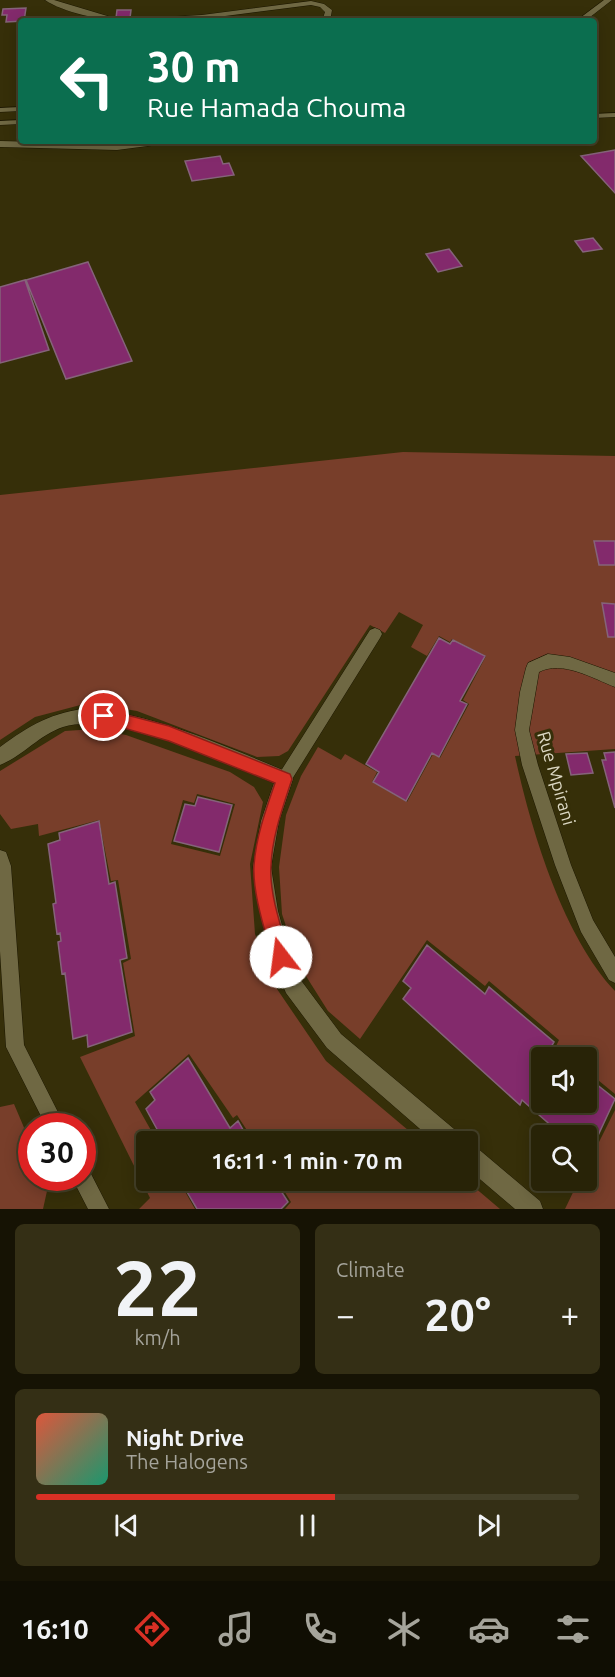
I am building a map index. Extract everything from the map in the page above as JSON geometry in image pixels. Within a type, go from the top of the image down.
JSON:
[{"type":"street","points":[[0,757],[31,735],[68,718],[104,716],[169,734],[284,779],[270,821],[262,867],[269,911],[281,957],[293,986],[334,1041],[440,1131]]},
{"type":"street","points":[[478,1163],[532,1209]]},
{"type":"lane","points":[[49,0],[61,6],[108,18]]},
{"type":"lane","points":[[584,18],[608,0]]},
{"type":"lane","points":[[185,18],[311,3],[322,5],[329,12],[327,18]]},
{"type":"lane","points":[[0,110],[18,109]]},
{"type":"lane","points":[[597,116],[615,115]]},
{"type":"lane","points":[[0,123],[18,122]]},
{"type":"lane","points":[[0,144],[117,147],[140,144]]},
{"type":"lane","points":[[284,779],[375,634]]},
{"type":"lane","name":"Rue Mpirani","points":[[615,680],[570,663],[548,660],[540,664],[533,668],[522,729],[530,765],[563,865],[587,926],[615,974]]},
{"type":"lane","points":[[0,858],[3,866],[15,1047],[49,1113]]},
{"type":"lane","points":[[89,1191],[99,1209]]},
{"type":"shaded area","points":[[403,452],[615,456],[615,749],[515,756],[540,848],[565,912],[596,968],[615,991],[615,1094],[597,1079],[597,1047],[557,1047],[559,1040],[489,981],[485,986],[427,940],[360,1039],[328,1011],[299,965],[282,914],[279,867],[286,815],[301,776],[318,747],[341,760],[345,754],[377,772],[372,782],[407,802],[433,754],[440,758],[469,704],[463,700],[486,656],[452,639],[450,642],[439,636],[427,656],[411,647],[423,625],[399,612],[385,633],[370,625],[288,751],[279,756],[257,757],[137,711],[88,703],[35,717],[0,740],[0,495]]},
{"type":"shaded area","points":[[94,729],[126,735],[230,772],[254,787],[263,802],[250,864],[255,934],[277,989],[326,1061],[409,1131],[247,1131],[237,1115],[233,1118],[189,1054],[135,1102],[151,1131],[136,1131],[136,1170],[80,1057],[135,1036],[123,963],[131,959],[118,880],[111,881],[99,820],[39,836],[38,824],[11,829],[0,814],[0,771],[65,731]],"holes":[[[197,794],[235,804],[220,856],[171,844],[183,800],[194,803]]]},
{"type":"shaded area","points":[[14,1104],[18,1113],[18,1191],[47,1191],[43,1209],[0,1209],[0,1107]]},
{"type":"shaded area","points":[[615,1110],[615,1209],[565,1209],[574,1191],[597,1191],[597,1146]]},
{"type":"shaded area","points":[[478,1190],[500,1209],[285,1209],[291,1202],[284,1191]]},
{"type":"shaded area","points":[[147,1191],[185,1191],[195,1209],[139,1209],[150,1198]]},
{"type":"building","points":[[26,8],[24,18],[18,18],[18,21],[6,22],[7,15],[2,15],[3,9]]},
{"type":"building","points":[[117,10],[131,10],[130,18],[116,18]]},
{"type":"building","points":[[615,150],[615,193],[581,156]]},
{"type":"building","points":[[220,156],[223,164],[229,163],[234,175],[192,181],[185,161]]},
{"type":"building","points":[[593,238],[602,249],[583,252],[575,241]]},
{"type":"building","points":[[449,249],[462,266],[438,272],[426,254]]},
{"type":"building","points":[[88,262],[132,361],[66,379],[26,280]]},
{"type":"building","points":[[25,280],[49,350],[0,363],[0,287]]},
{"type":"building","points":[[594,541],[615,541],[615,565],[599,565]]},
{"type":"building","points":[[602,603],[615,604],[615,637],[608,637]]},
{"type":"building","points":[[439,638],[450,644],[453,640],[485,656],[460,701],[467,704],[439,757],[432,753],[406,801],[373,782],[379,772],[366,764]]},
{"type":"building","points":[[615,752],[615,808],[602,760],[606,760],[604,753]]},
{"type":"building","points":[[587,753],[593,773],[571,775],[566,754]]},
{"type":"building","points":[[198,797],[232,805],[219,852],[174,841],[185,804],[195,806]]},
{"type":"building","points":[[99,821],[109,884],[115,882],[127,958],[120,960],[132,1032],[88,1047],[87,1035],[73,1039],[65,973],[62,974],[58,942],[61,941],[60,933],[57,934],[53,904],[56,903],[48,844],[60,840],[59,833]]},
{"type":"building","points":[[427,945],[485,994],[489,987],[554,1042],[551,1047],[531,1047],[531,1108],[522,1100],[520,1105],[403,999],[411,988],[403,981]]},
{"type":"building","points":[[188,1058],[230,1128],[238,1121],[244,1131],[158,1131],[146,1109],[155,1100],[150,1092]]},
{"type":"building","points":[[597,1085],[615,1099],[597,1138],[597,1125],[550,1125],[537,1113],[597,1113]]},
{"type":"building","points":[[186,1191],[281,1191],[288,1202],[281,1209],[197,1209]]},
{"type":"route","points":[[104,716],[169,734],[284,779],[270,821],[262,867],[269,911],[281,957]]}]
